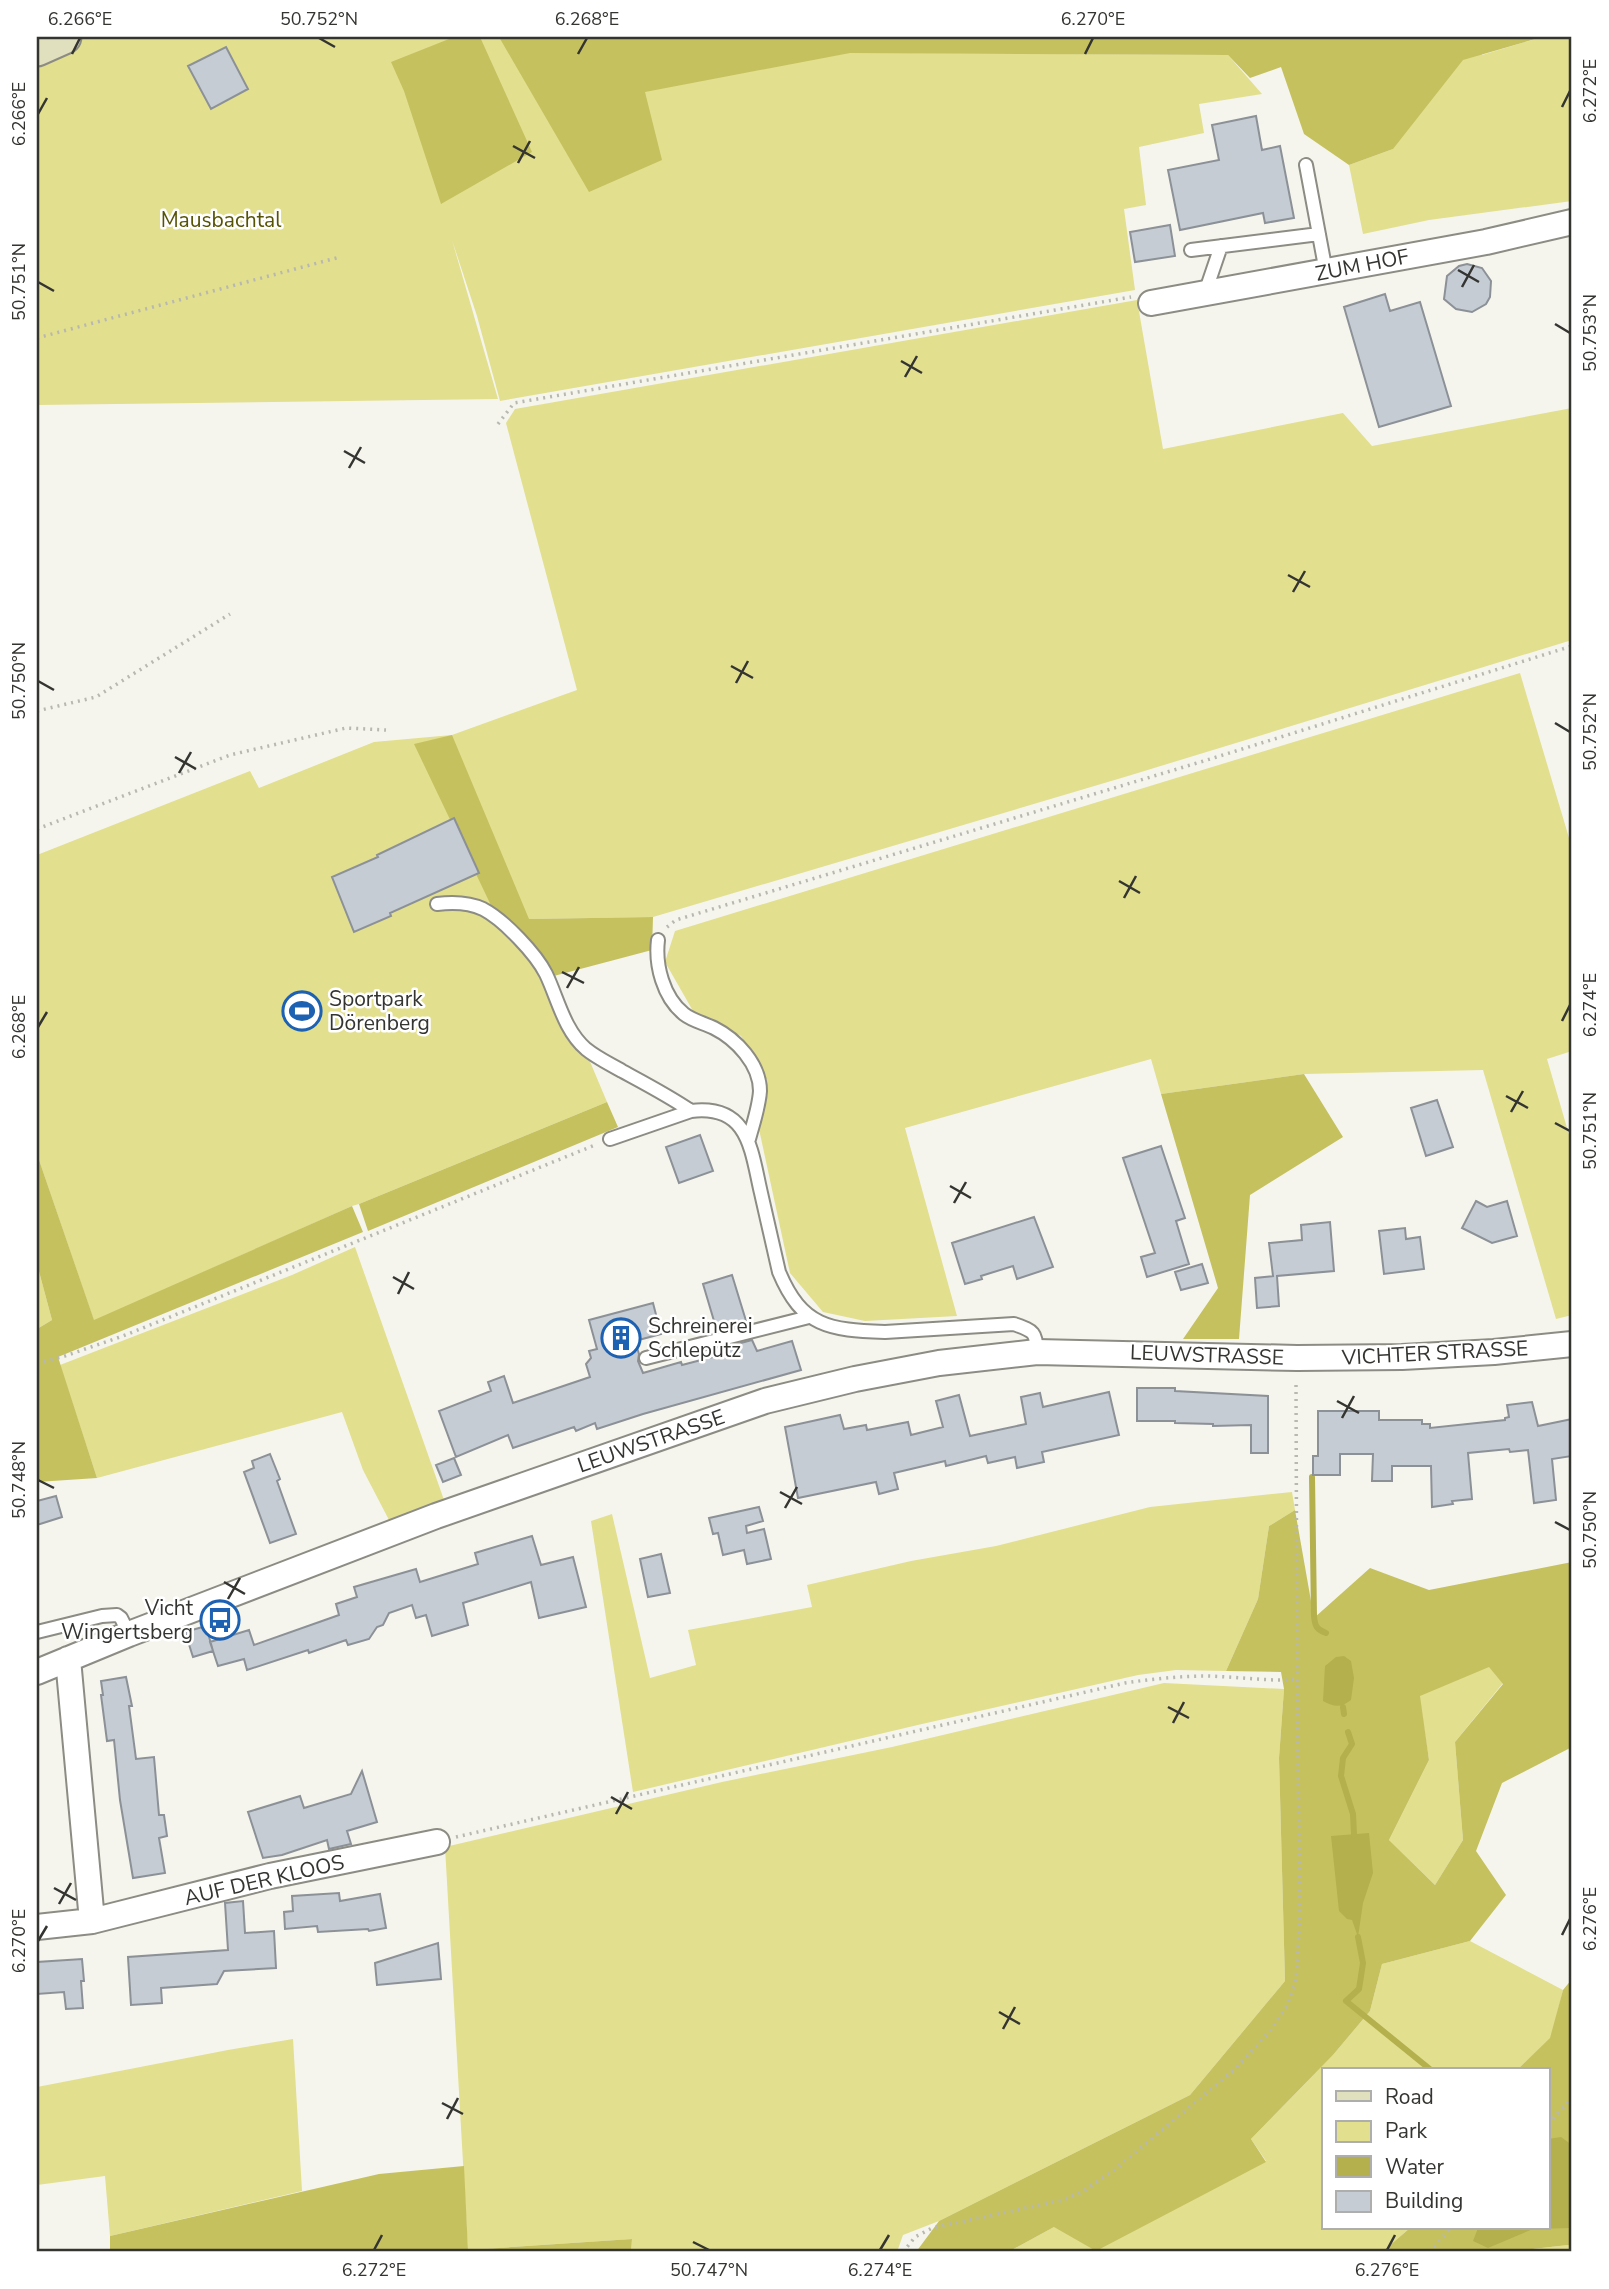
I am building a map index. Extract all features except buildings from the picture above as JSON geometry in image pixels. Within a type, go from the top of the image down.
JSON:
[{"type":"main road","points":[[37,49],[64,37]]},
{"type":"street","name":"ZUM HOF","points":[[1151,303],[1486,242],[1572,222]]},
{"type":"street","name":"VICHTER STRASSE","points":[[1297,1358],[1494,1353],[1572,1343]]},
{"type":"street","name":"LEUWSTRASSE","points":[[37,1672],[129,1634],[449,1512],[765,1401],[855,1379],[929,1365],[1037,1352],[1297,1358]]},
{"type":"street","points":[[68,1659],[92,1922]]},
{"type":"street","name":"AUF DER KLOOS","points":[[37,1927],[92,1922],[270,1876],[437,1842]]},
{"type":"lane","points":[[1307,165],[1326,272]]},
{"type":"lane","points":[[1191,250],[1319,234]]},
{"type":"lane","points":[[1205,293],[1221,246]]},
{"type":"lane","points":[[436,904],[457,902],[483,909],[507,928],[545,972],[571,1030],[585,1048],[691,1111]]},
{"type":"lane","points":[[658,940],[656,955],[659,970],[674,1003],[693,1020],[714,1028],[737,1044],[757,1073],[760,1093],[749,1139],[779,1272],[787,1292],[797,1306],[809,1317],[828,1326],[864,1331],[1014,1324],[1032,1331],[1037,1336],[1037,1352]]},
{"type":"lane","points":[[610,1139],[691,1111],[705,1110],[719,1112],[731,1118],[749,1139]]},
{"type":"lane","points":[[646,1358],[809,1317]]},
{"type":"lane","points":[[37,1632],[102,1616],[117,1615],[129,1634]]},
{"type":"path","points":[[37,338],[340,257]]},
{"type":"path","points":[[498,424],[514,403],[1127,297],[1146,296],[1151,303]]},
{"type":"path","points":[[37,711],[96,697],[230,614]]},
{"type":"path","points":[[658,940],[665,928],[676,920],[1181,768],[1572,646]]},
{"type":"path","points":[[37,829],[230,755],[346,728],[386,730]]},
{"type":"path","points":[[37,1363],[123,1336],[610,1139]]},
{"type":"path","points":[[903,2252],[915,2237],[932,2228],[1063,2200],[1082,2192],[1113,2171],[1235,2069],[1286,2008],[1296,1980],[1299,1947],[1297,1358]]},
{"type":"path","points":[[437,1842],[1125,1683],[1208,1676],[1297,1680]]},
{"type":"path","points":[[1550,2122],[1572,2098]]},
{"type":"path","points":[[1429,2252],[1449,2230]]},
{"type":"green space","name":"Mausbachtal","points":[[37,37],[1035,37],[909,53],[1228,55],[1262,94],[1199,104],[1204,133],[1139,147],[1146,205],[1124,209],[1135,290],[500,401],[477,316],[452,240],[498,399],[37,405]]},
{"type":"green space","points":[[1485,37],[1482,55],[1542,37],[1572,37],[1572,201],[1429,220],[1363,234],[1349,165],[1393,149],[1361,129]]},
{"type":"green space","points":[[1137,300],[1163,449],[1343,413],[1372,446],[1572,408],[1572,640],[653,917],[530,919],[607,1102],[352,1206],[94,1321],[37,1154],[37,855],[250,771],[259,788],[374,742],[452,735],[577,690],[506,423],[515,409]]},
{"type":"green space","points":[[1520,673],[1572,848],[1572,1051],[1547,1059],[1572,1145],[1572,1315],[1556,1319],[1483,1070],[1304,1074],[1161,1094],[1151,1059],[905,1128],[957,1316],[865,1321],[823,1312],[790,1273],[759,1129],[767,1080],[741,1036],[693,1011],[665,962],[675,931]]},
{"type":"green space","points":[[355,1247],[444,1500],[389,1520],[363,1470],[342,1412],[97,1478],[60,1365],[292,1275]]},
{"type":"green space","points":[[37,1264],[52,1320],[37,1329]]},
{"type":"green space","points":[[1292,1492],[1295,1510],[1269,1526],[1258,1599],[1226,1671],[1176,1670],[1138,1675],[633,1792],[591,1521],[612,1514],[650,1678],[696,1665],[688,1630],[812,1607],[807,1585],[911,1561],[996,1546],[1150,1507]]},
{"type":"green space","points":[[1489,1666],[1503,1683],[1455,1742],[1463,1840],[1435,1885],[1389,1840],[1429,1760],[1419,1695]]},
{"type":"green space","points":[[1164,1683],[1284,1689],[1279,1758],[1285,1981],[1190,2095],[939,2221],[903,2235],[897,2252],[631,2252],[632,2239],[468,2250],[445,1847]]},
{"type":"green space","points":[[1470,1941],[1563,1990],[1551,2038],[1519,2068],[1322,2068],[1322,2230],[1408,2230],[1382,2252],[1008,2252],[1054,2227],[1266,2161],[1251,2139],[1333,2055],[1370,2011],[1382,1964]]},
{"type":"green space","points":[[293,2039],[302,2191],[110,2236],[105,2176],[37,2185],[37,2087]]},
{"type":"green space","points":[[1568,2245],[1572,2252],[1506,2252]]},
{"type":"shaded area","points":[[454,37],[480,37],[532,152],[441,204],[404,91],[391,62]]},
{"type":"shaded area","points":[[499,37],[1542,37],[1463,60],[1393,149],[1349,165],[1304,134],[1281,67],[1250,78],[1228,55],[850,53],[645,92],[662,160],[589,192]]},
{"type":"shaded area","points":[[452,735],[529,919],[653,917],[652,950],[550,977],[497,918],[414,744]]},
{"type":"shaded area","points":[[1304,1074],[1343,1137],[1250,1195],[1239,1339],[1183,1339],[1218,1288],[1161,1094]]},
{"type":"shaded area","points":[[607,1102],[618,1127],[368,1231],[359,1204]]},
{"type":"shaded area","points":[[37,1154],[94,1320],[352,1206],[363,1232],[58,1357],[97,1478],[37,1482],[37,1329],[52,1320],[37,1264]]},
{"type":"shaded area","points":[[1295,1510],[1314,1618],[1370,1568],[1429,1590],[1572,1562],[1572,1747],[1502,1783],[1476,1851],[1506,1895],[1470,1941],[1382,1964],[1370,2011],[1333,2055],[1251,2139],[1266,2162],[1096,2251],[1054,2227],[1008,2252],[916,2252],[939,2221],[1190,2095],[1285,1981],[1279,1758],[1284,1689],[1281,1672],[1226,1671],[1258,1599],[1269,1526]],"holes":[[[1489,1667],[1503,1684],[1455,1742],[1463,1840],[1435,1885],[1389,1840],[1429,1760],[1420,1696]]]},
{"type":"shaded area","points":[[1572,1979],[1572,2248],[1568,2245],[1506,2252],[1382,2252],[1408,2230],[1550,2230],[1550,2068],[1519,2068],[1550,2038],[1563,1990]]},
{"type":"shaded area","points":[[464,2166],[468,2250],[632,2239],[631,2252],[110,2252],[110,2236],[379,2174]]},
{"type":"water","points":[[1344,1656],[1351,1661],[1354,1678],[1351,1700],[1334,1705],[1323,1701],[1325,1666],[1336,1657]]},
{"type":"water","points":[[1369,1833],[1373,1873],[1363,1903],[1358,1937],[1352,1920],[1339,1911],[1331,1836]]},
{"type":"water","points":[[1561,2137],[1572,2145],[1572,2228],[1550,2229],[1550,2139]]},
{"type":"water","points":[[1477,2230],[1531,2230],[1488,2248],[1473,2241]]},
{"type":"waterway","points":[[1312,1477],[1314,1616],[1317,1627],[1326,1633]]},
{"type":"waterway","points":[[1343,1707],[1344,1714]]},
{"type":"waterway","points":[[1348,1732],[1352,1744],[1343,1758],[1341,1776],[1353,1814],[1354,1835]]},
{"type":"waterway","points":[[1358,1937],[1363,1963],[1359,1989],[1346,2001],[1429,2068]]},
{"type":"place","name":"Sportpark Dörenberg","points":[[302,1011]]},
{"type":"place","name":"Schreinerei Schlepütz","points":[[621,1338]]},
{"type":"place","name":"Vicht Wingertsberg","points":[[220,1620]]}]
